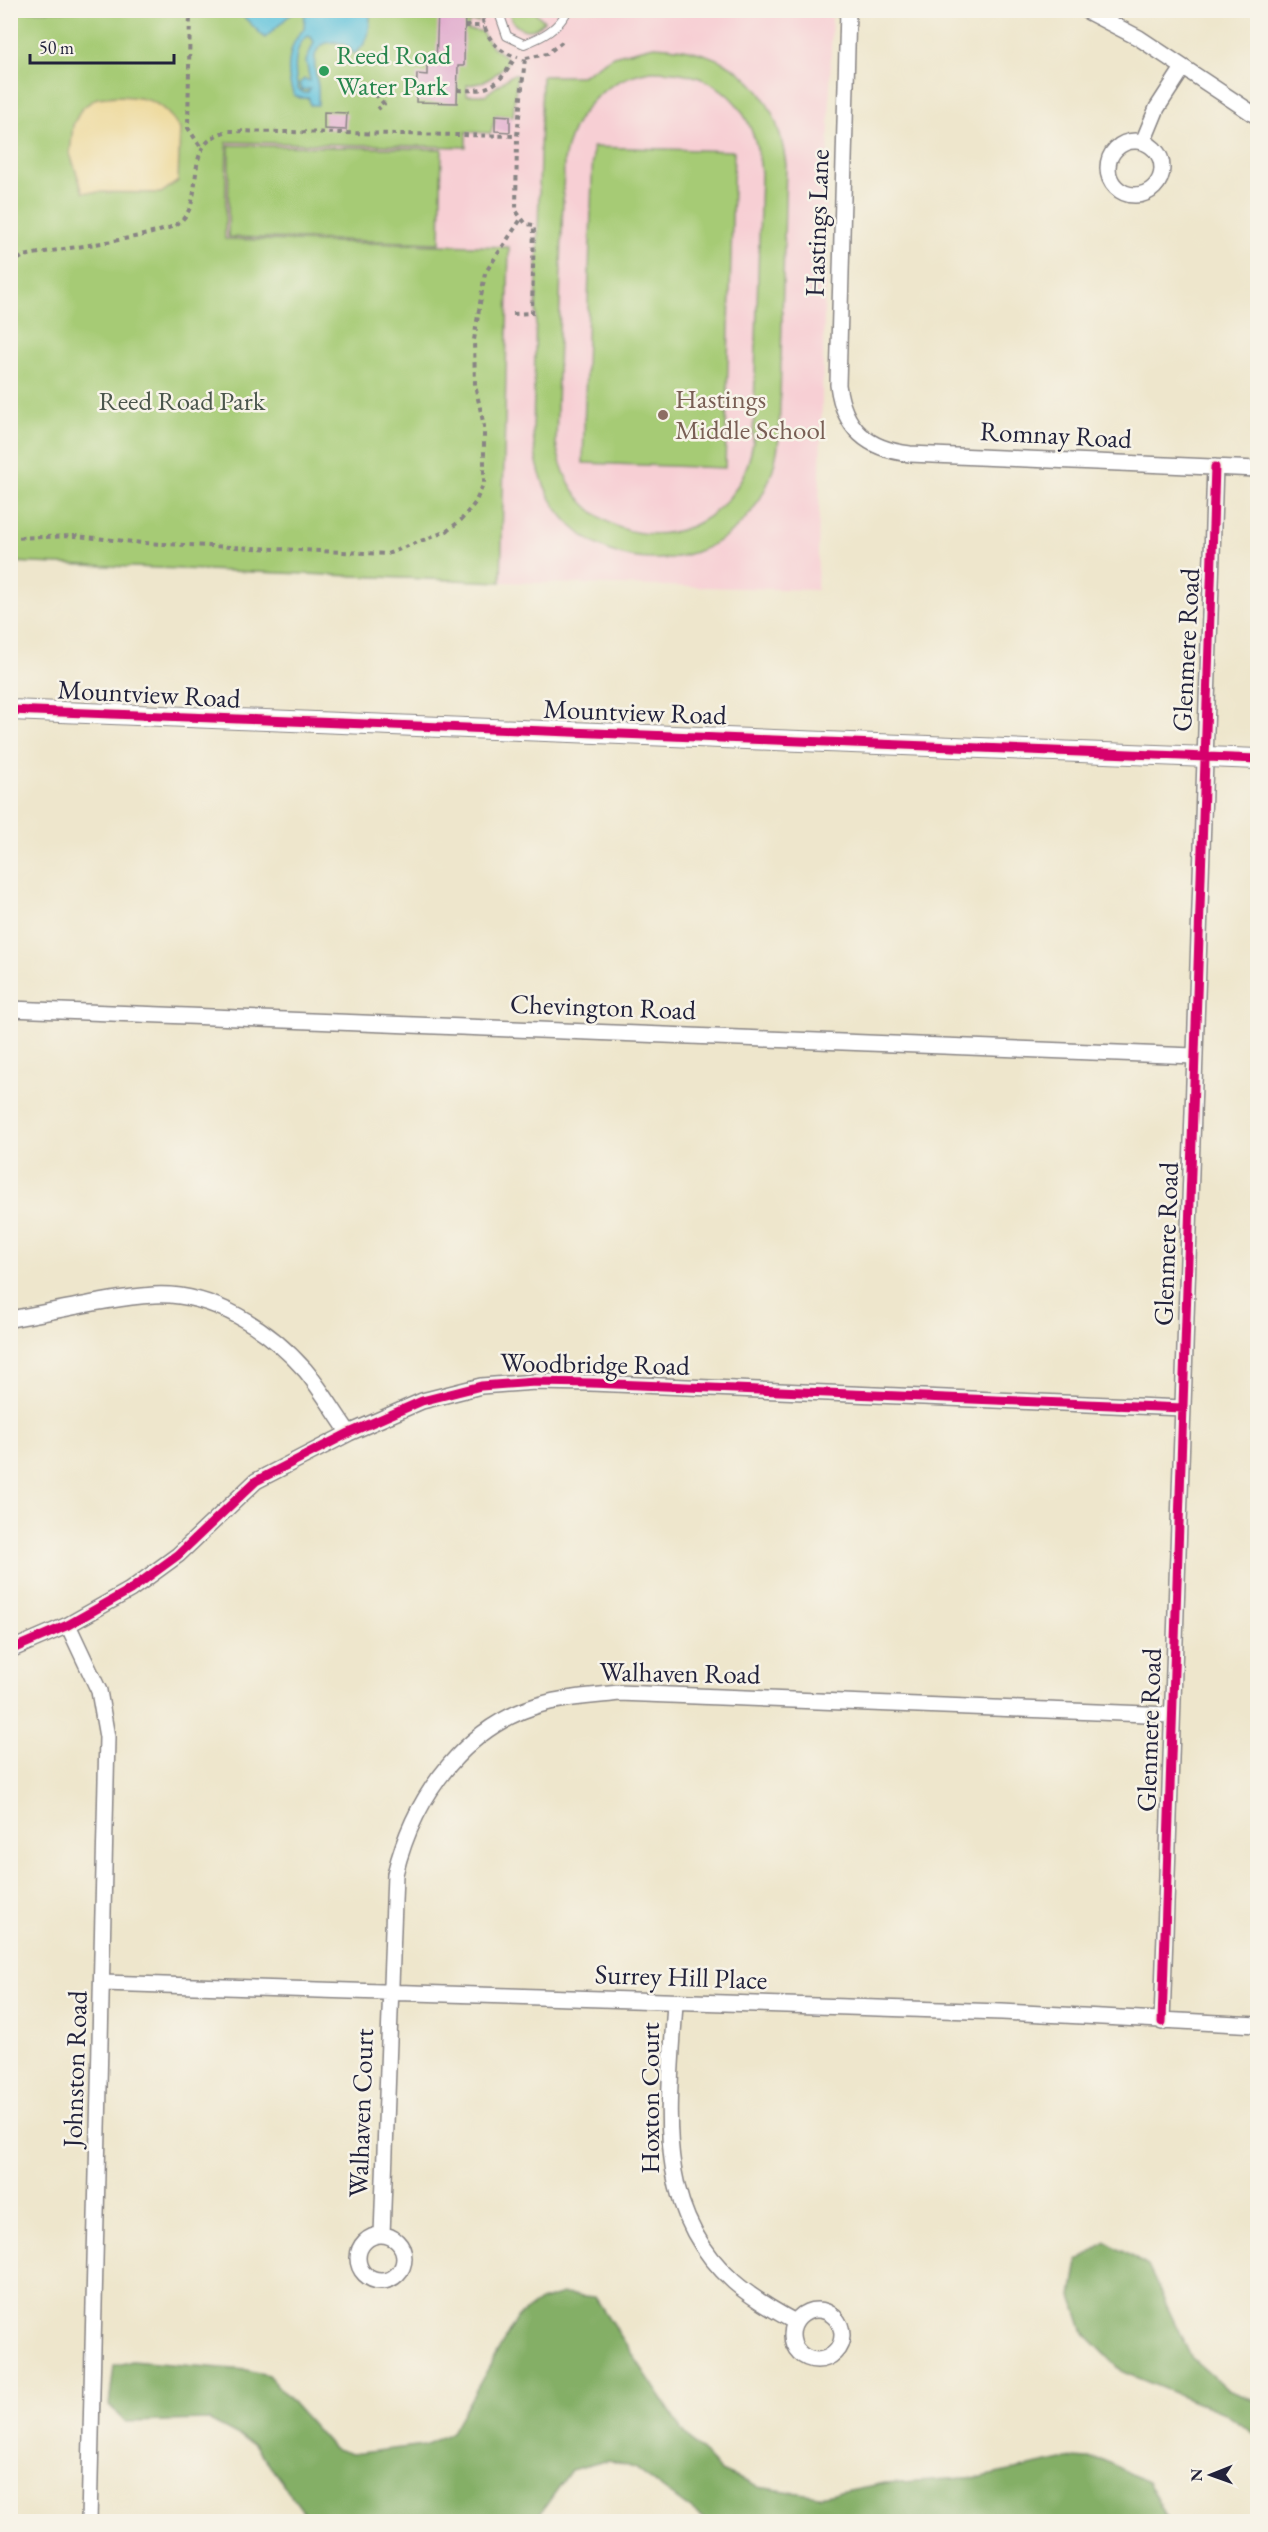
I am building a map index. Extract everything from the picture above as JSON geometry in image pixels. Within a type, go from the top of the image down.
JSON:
[{"type":"street","name":"Hastings Lane","points":[[848,10],[838,372],[840,399],[844,412],[857,432]]},
{"type":"street","points":[[1085,10],[1139,38],[1257,117]]},
{"type":"street","points":[[1143,142],[1157,108],[1183,68]]},
{"type":"street","name":"Romnay Road","points":[[857,432],[882,448],[910,454],[1257,469]]},
{"type":"street","name":"Glenmere Road","points":[[1162,2022],[1215,467]]},
{"type":"street","name":"Mountview Road","points":[[10,710],[1257,759]]},
{"type":"street","name":"Chevington Road","points":[[10,1009],[1194,1056]]},
{"type":"street","points":[[10,1319],[117,1299],[157,1295],[207,1304],[235,1314],[261,1330],[285,1349],[305,1371],[349,1433]]},
{"type":"street","name":"Woodbridge Road","points":[[10,1650],[68,1625],[130,1590],[178,1555],[256,1481],[349,1433],[432,1399],[481,1386],[535,1382],[1183,1408]]},
{"type":"street","name":"Johnston Road","points":[[68,1625],[99,1691],[107,1737],[90,2522]]},
{"type":"street","name":"Walhaven Road","points":[[390,1992],[395,1874],[402,1844],[413,1817],[433,1785],[452,1761],[477,1738],[506,1718],[549,1702],[619,1693],[1172,1715]]},
{"type":"street","name":"Surrey Hill Place","points":[[103,1983],[1002,2012],[1162,2022],[1257,2025]]},
{"type":"street","name":"Walhaven Court","points":[[382,2235],[390,1992]]},
{"type":"street","name":"Hoxton Court","points":[[675,2002],[670,2157],[683,2209],[709,2256],[733,2281],[763,2304],[795,2322]]},
{"type":"lane","points":[[498,10],[507,36],[524,44],[544,36],[561,22],[568,10]]},
{"type":"path","points":[[190,10],[189,128],[202,149]]},
{"type":"path","points":[[465,26],[484,26]]},
{"type":"path","points":[[458,90],[476,91],[491,86],[508,70],[515,57]]},
{"type":"path","points":[[513,314],[532,314],[534,225],[526,224],[516,211],[517,136],[525,58]]},
{"type":"path","points":[[374,81],[368,86],[384,104],[378,109]]},
{"type":"path","points":[[10,264],[24,256],[151,234],[180,223],[193,196],[197,163],[202,149],[219,133],[228,131],[517,136]]},
{"type":"path","points":[[10,538],[76,537],[143,543],[387,554],[447,531],[461,520],[475,503],[484,483],[484,426],[475,385],[474,340],[485,273],[521,219]]},
{"type":"shaded area","name":"Hastings Middle School","points":[[469,11],[832,11],[817,590],[501,582],[509,248],[225,240],[227,142],[466,146]]},
{"type":"green space","name":"Reed Road Park","points":[[11,11],[478,11],[479,22],[469,22],[468,30],[481,31],[492,47],[506,57],[507,63],[490,78],[480,83],[467,85],[467,95],[485,95],[512,75],[517,75],[513,117],[496,115],[491,133],[466,132],[466,147],[227,142],[225,239],[509,247],[501,582],[11,562]]},
{"type":"green space","points":[[509,11],[534,11],[544,21],[533,29],[523,29],[514,23]]},
{"type":"green space","points":[[654,46],[706,55],[727,64],[745,77],[760,93],[772,113],[781,137],[786,164],[779,438],[764,491],[735,529],[696,552],[653,559],[610,551],[572,527],[545,487],[533,432],[542,76],[582,76],[613,56]],"holes":[[[651,71],[675,72],[696,77],[714,85],[729,97],[741,111],[751,129],[757,150],[761,173],[753,443],[739,483],[716,511],[686,528],[653,534],[621,528],[592,511],[569,482],[556,443],[564,161],[574,128],[592,101],[604,91],[634,75]]]},
{"type":"green space","points":[[229,145],[442,149],[440,243],[228,237]]},
{"type":"green space","points":[[593,147],[734,151],[725,468],[583,463]]},
{"type":"green space","points":[[1106,2242],[1148,2266],[1191,2357],[1228,2390],[1257,2401],[1257,2436],[1222,2412],[1123,2372],[1084,2333],[1072,2296],[1078,2261]]},
{"type":"green space","points":[[563,2294],[595,2297],[685,2434],[721,2471],[758,2487],[819,2496],[885,2483],[981,2477],[1072,2458],[1104,2460],[1147,2482],[1169,2521],[707,2521],[636,2469],[609,2460],[571,2470],[535,2521],[310,2521],[254,2444],[208,2420],[126,2422],[109,2405],[114,2366],[132,2361],[247,2370],[268,2375],[333,2448],[352,2454],[425,2445],[452,2432],[518,2316],[540,2301]]},
{"type":"sand","points":[[117,96],[154,102],[167,112],[180,129],[178,181],[161,193],[83,192],[70,154],[73,125],[82,108],[97,98]]},
{"type":"water","points":[[238,11],[294,11],[265,38]]},
{"type":"water","points":[[305,11],[370,11],[366,40],[354,54],[346,46],[335,42],[327,43],[317,50],[315,69],[318,105],[310,105],[309,98],[294,95],[289,79],[291,51],[298,35],[304,29]],"holes":[[[307,36],[311,37],[314,42],[306,61],[310,81],[304,79],[299,84],[302,90],[310,89],[304,93],[298,89],[296,61],[302,41]]]},
{"type":"building","points":[[438,10],[465,10],[464,66],[458,66],[457,103],[416,102],[417,74],[427,75],[427,64],[436,64]]},
{"type":"building","points":[[324,112],[347,113],[346,130],[324,129]]},
{"type":"building","points":[[495,115],[510,116],[510,132],[495,131]]},
{"type":"cycle path","points":[[1162,2022],[1215,467]]},
{"type":"cycle path","points":[[10,710],[1258,759]]},
{"type":"cycle path","points":[[10,1650],[68,1625],[130,1590],[178,1555],[256,1481],[349,1433],[422,1401],[481,1386],[535,1382],[591,1383],[1183,1408]]},
{"type":"place","name":"Reed Road Water Park","points":[[324,71]]},
{"type":"place","name":"Hastings Middle School","points":[[663,415]]}]
